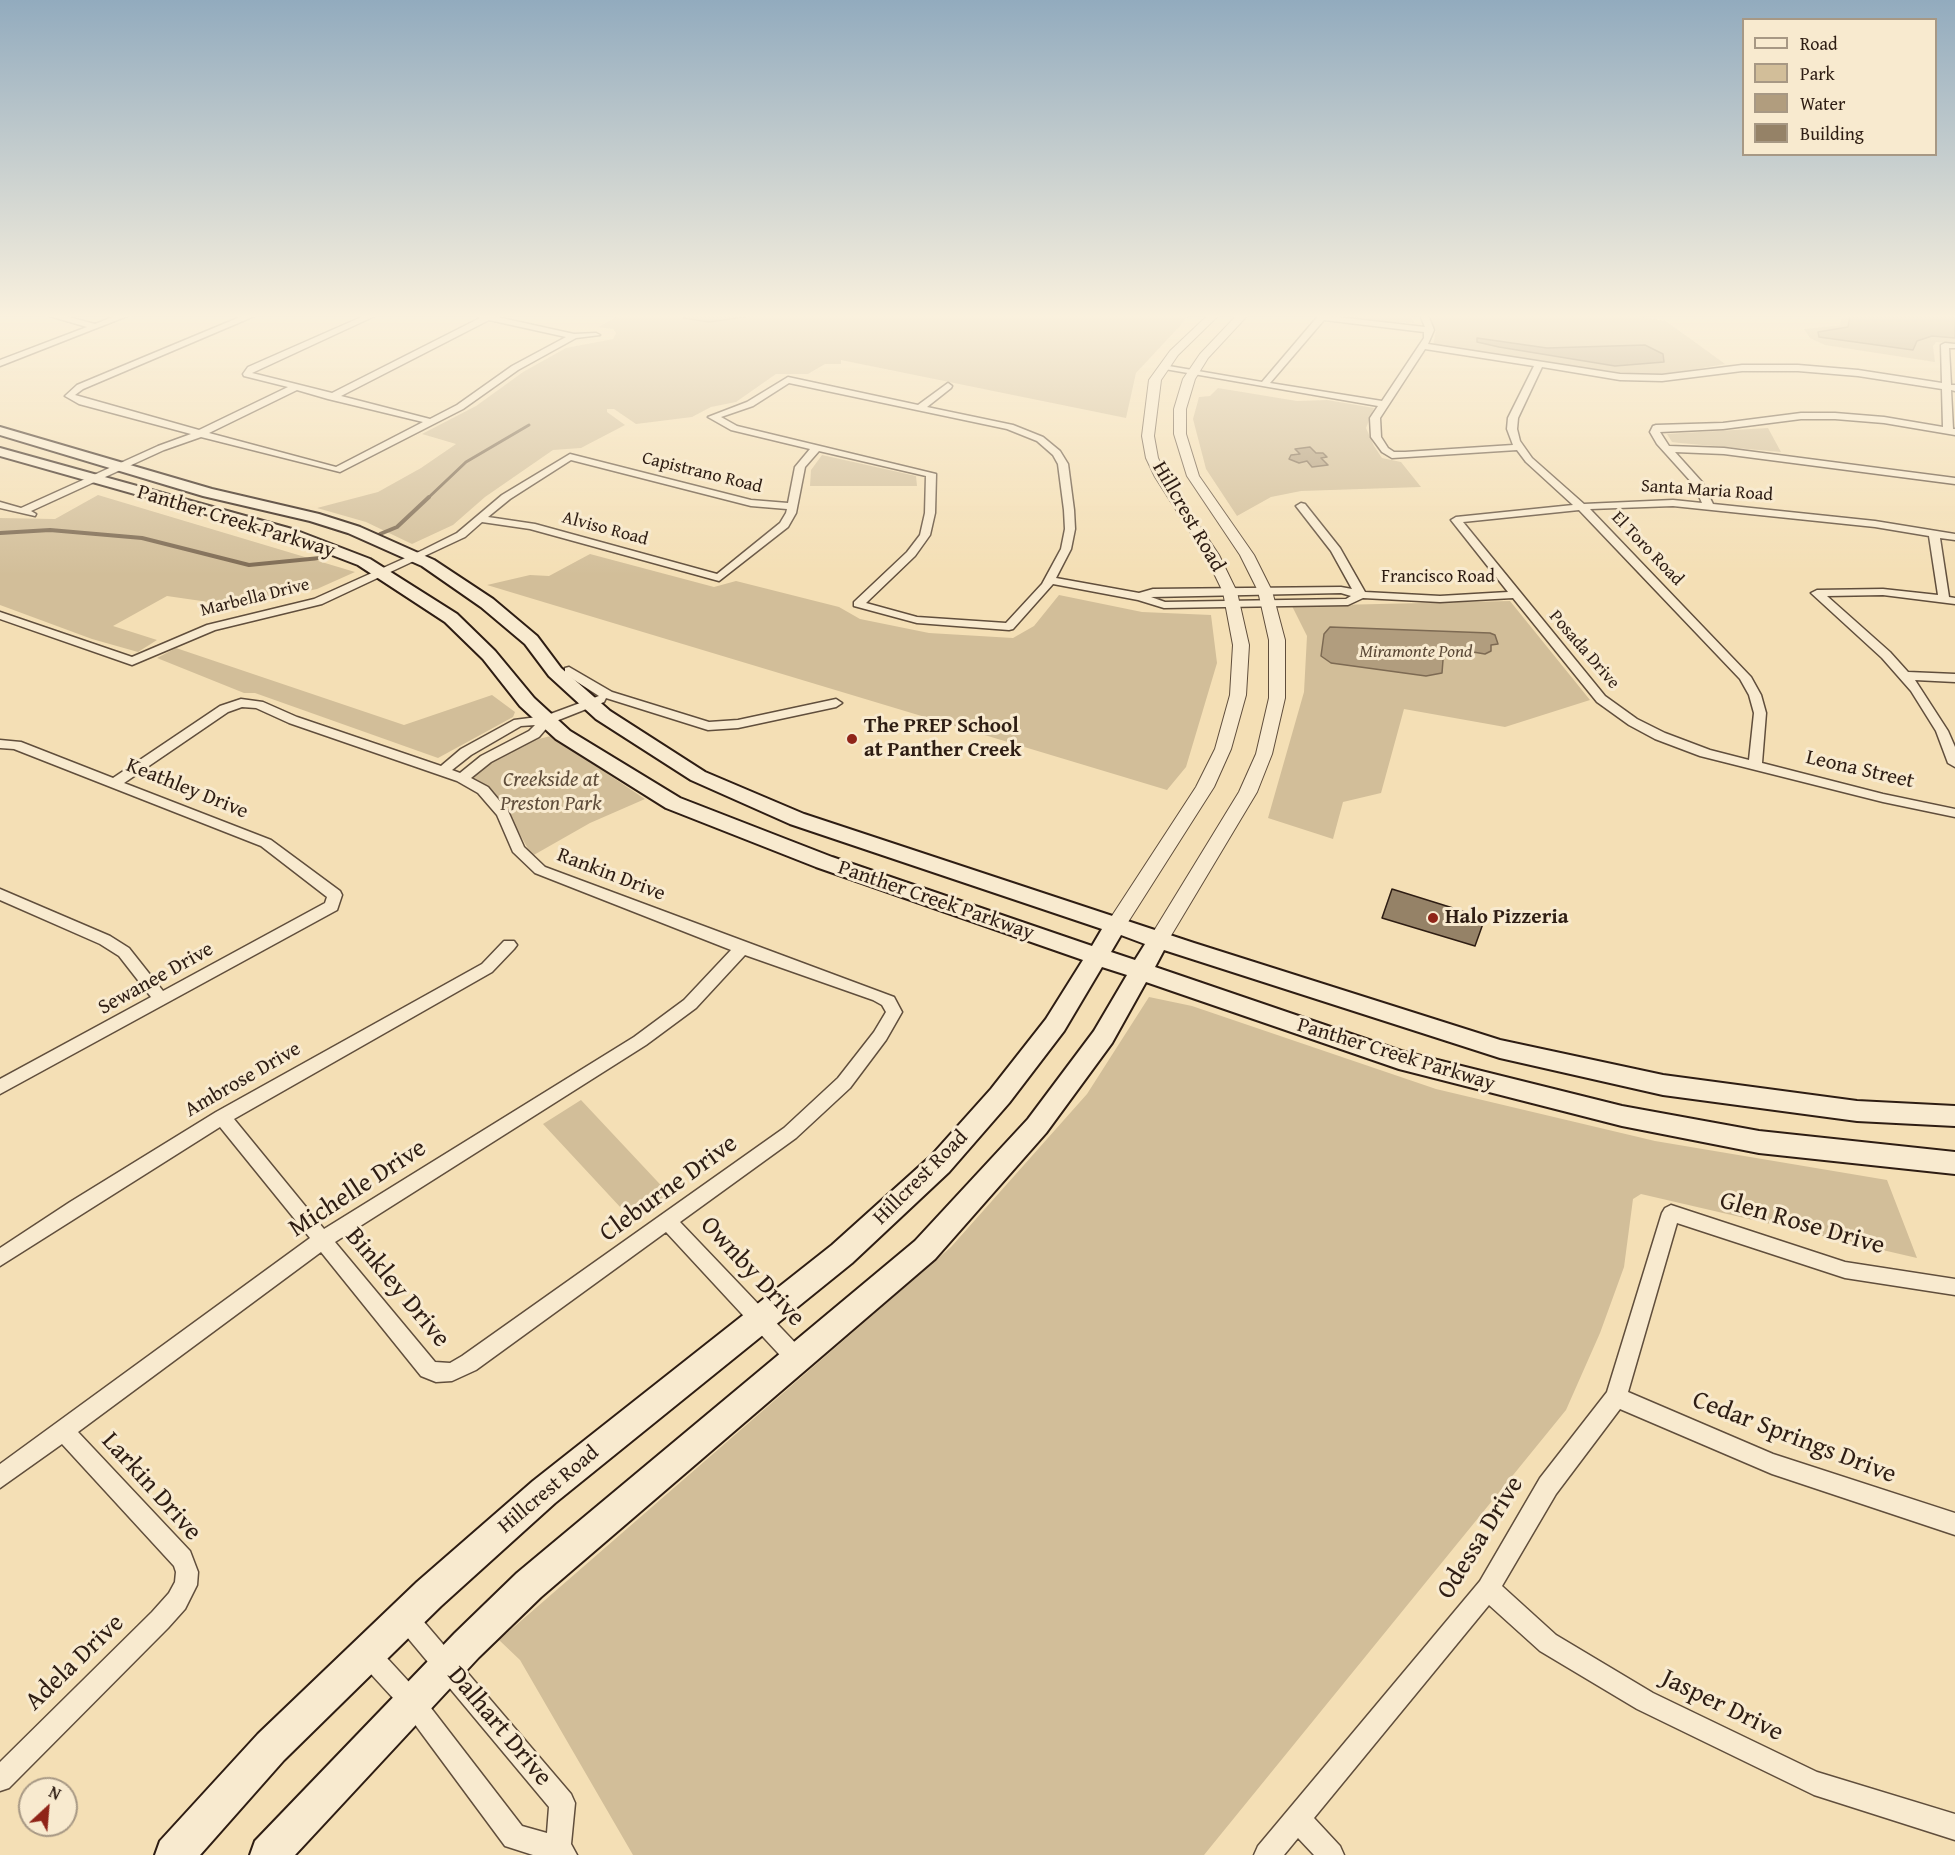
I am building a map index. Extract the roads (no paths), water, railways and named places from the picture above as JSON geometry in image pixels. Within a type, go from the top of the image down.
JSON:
[{"type":"main road","name":"Panther Creek Parkway","points":[[0,431],[124,469],[354,530],[416,558],[453,578],[531,640],[555,672],[588,704],[698,776],[797,819],[1116,926],[1500,1049],[1663,1085],[1857,1111],[1955,1116]]},
{"type":"main road","name":"Panther Creek Parkway","points":[[0,452],[286,532],[351,556],[384,572],[451,618],[489,655],[527,702],[580,746],[673,803],[775,843],[1400,1060],[1622,1116],[1759,1142],[1955,1163]]},
{"type":"main road","points":[[775,843],[797,819]]},
{"type":"main road","name":"Hillcrest Road","points":[[174,1855],[271,1747],[405,1617],[544,1492],[842,1254],[940,1164],[1000,1096],[1056,1025],[1116,926]]},
{"type":"main road","name":"Hillcrest Road","points":[[269,1855],[448,1665],[529,1585],[925,1250],[1037,1126],[1102,1037],[1159,939]]},
{"type":"street","points":[[80,402],[337,470],[468,402]]},
{"type":"street","points":[[0,505],[27,513],[41,513],[98,481],[266,402]]},
{"type":"street","points":[[350,402],[432,422]]},
{"type":"street","points":[[754,402],[713,417],[728,426],[931,474],[930,513],[925,535],[912,554],[858,604],[917,620],[1009,627],[1050,580],[1066,549],[1070,529],[1063,464],[1057,453],[1040,439],[1017,429],[890,402]]},
{"type":"street","points":[[920,408],[928,402]]},
{"type":"street","name":"Hillcrest Road","points":[[1116,926],[1205,787],[1230,731],[1238,695],[1241,662],[1232,598],[1212,555],[1167,488],[1152,458],[1149,436],[1153,402]]},
{"type":"street","name":"Hillcrest Road","points":[[1159,939],[1237,812],[1264,754],[1274,716],[1279,681],[1277,640],[1267,598],[1247,555],[1199,486],[1184,455],[1179,415],[1183,402]]},
{"type":"street","points":[[1368,402],[1383,404],[1375,418],[1374,427],[1379,442],[1392,455],[1519,447]]},
{"type":"street","name":"El Toro Road","points":[[1521,402],[1513,418],[1512,429],[1519,447],[1528,460],[1581,507],[1745,677],[1755,695],[1760,713],[1755,766]]},
{"type":"street","points":[[1708,505],[1695,478],[1667,449],[1655,432],[1656,428],[1723,426],[1823,415],[1871,418],[1952,431],[1951,402]]},
{"type":"street","points":[[793,506],[800,466],[817,447]]},
{"type":"street","points":[[1667,449],[1724,451],[1869,468],[1955,481]]},
{"type":"street","name":"Capistrano Road","points":[[570,457],[751,503],[793,506]]},
{"type":"street","name":"Marbella Drive","points":[[0,615],[132,661],[199,631],[307,605],[416,558],[453,540],[506,497],[570,457]]},
{"type":"street","name":"Santa Maria Road","points":[[1456,520],[1647,502],[1708,505],[1955,537]]},
{"type":"street","name":"Alviso Road","points":[[480,519],[531,526],[719,578],[781,529],[790,517],[793,506]]},
{"type":"street","points":[[1301,506],[1336,550],[1361,595]]},
{"type":"street","name":"Posada Drive","points":[[1456,520],[1586,683],[1621,715],[1674,742],[1755,766]]},
{"type":"street","points":[[1934,533],[1950,600],[1883,592],[1818,594],[1906,676],[1935,717],[1955,763]]},
{"type":"street","name":"Francisco Road","points":[[1050,580],[1140,597],[1164,605],[1232,598],[1348,602],[1361,595],[1451,599],[1515,595]]},
{"type":"street","points":[[569,670],[593,688],[608,695],[685,721],[720,727],[836,703]]},
{"type":"street","points":[[1906,676],[1955,678]]},
{"type":"street","points":[[442,771],[466,752],[518,723],[547,720],[608,695]]},
{"type":"street","name":"Rankin Drive","points":[[115,783],[217,714],[241,703],[259,705],[293,720],[462,778],[483,790],[503,814],[518,849],[540,870],[742,948],[879,996],[891,1004],[894,1012]]},
{"type":"street","points":[[462,778],[486,759],[534,734],[547,720]]},
{"type":"street","name":"Keathley Drive","points":[[0,744],[16,745],[266,843],[335,896],[332,906]]},
{"type":"street","name":"Leona Street","points":[[1755,766],[1883,798],[1955,813]]},
{"type":"street","points":[[0,894],[105,940],[124,952],[162,1000]]},
{"type":"street","name":"Sewanee Drive","points":[[0,1088],[332,906]]},
{"type":"street","name":"Ambrose Drive","points":[[0,1258],[76,1207],[222,1117],[487,968],[509,945]]},
{"type":"street","name":"Michelle Drive","points":[[0,1477],[322,1240],[640,1041],[690,1004],[742,948]]},
{"type":"street","name":"Cleburne Drive","points":[[443,1373],[452,1372],[469,1363],[790,1133],[844,1083],[880,1036],[894,1012]]},
{"type":"street","name":"Binkley Drive","points":[[222,1117],[428,1369],[443,1373]]},
{"type":"street","name":"Glen Rose Drive","points":[[1671,1213],[1845,1270],[1955,1287]]},
{"type":"street","name":"Odessa Drive","points":[[1267,1855],[1488,1589],[1548,1486],[1616,1397],[1671,1213]]},
{"type":"street","name":"Ownby Drive","points":[[668,1221],[797,1359]]},
{"type":"street","name":"Cedar Springs Drive","points":[[1616,1397],[1772,1464],[1955,1524]]},
{"type":"street","name":"Larkin Drive","points":[[63,1430],[182,1559],[187,1572],[186,1585]]},
{"type":"street","name":"Adela Drive","points":[[0,1779],[160,1620],[177,1601],[186,1585]]},
{"type":"street","name":"Jasper Drive","points":[[1488,1589],[1548,1643],[1645,1701],[1814,1783],[1955,1827]]},
{"type":"street","name":"Dalhart Drive","points":[[367,1653],[413,1703],[514,1837],[558,1853],[562,1803],[448,1665],[405,1617]]},
{"type":"street","points":[[1298,1819],[1331,1855]]},
{"type":"water","points":[[1310,447],[1316,453],[1323,453],[1327,457],[1321,458],[1328,465],[1312,467],[1307,461],[1299,463],[1289,459],[1291,455],[1300,454],[1295,449]]},
{"type":"water","name":"Miramonte Pond","points":[[1330,627],[1490,633],[1495,635],[1498,644],[1491,645],[1491,651],[1485,654],[1467,651],[1449,652],[1443,660],[1442,673],[1426,676],[1331,663],[1321,656],[1324,634]]},
{"type":"waterway","points":[[427,499],[466,462],[529,425]]},
{"type":"waterway","points":[[380,534],[397,527],[429,497]]},
{"type":"waterway","points":[[0,533],[50,530],[142,538],[249,565],[320,558]]},
{"type":"place","name":"The PREP School at Panther Creek","points":[[852,739]]},
{"type":"place","name":"Halo Pizzeria","points":[[1433,918]]},
{"type":"park label","name":"Creekside at Preston Park","points":[[551,793]]}]
